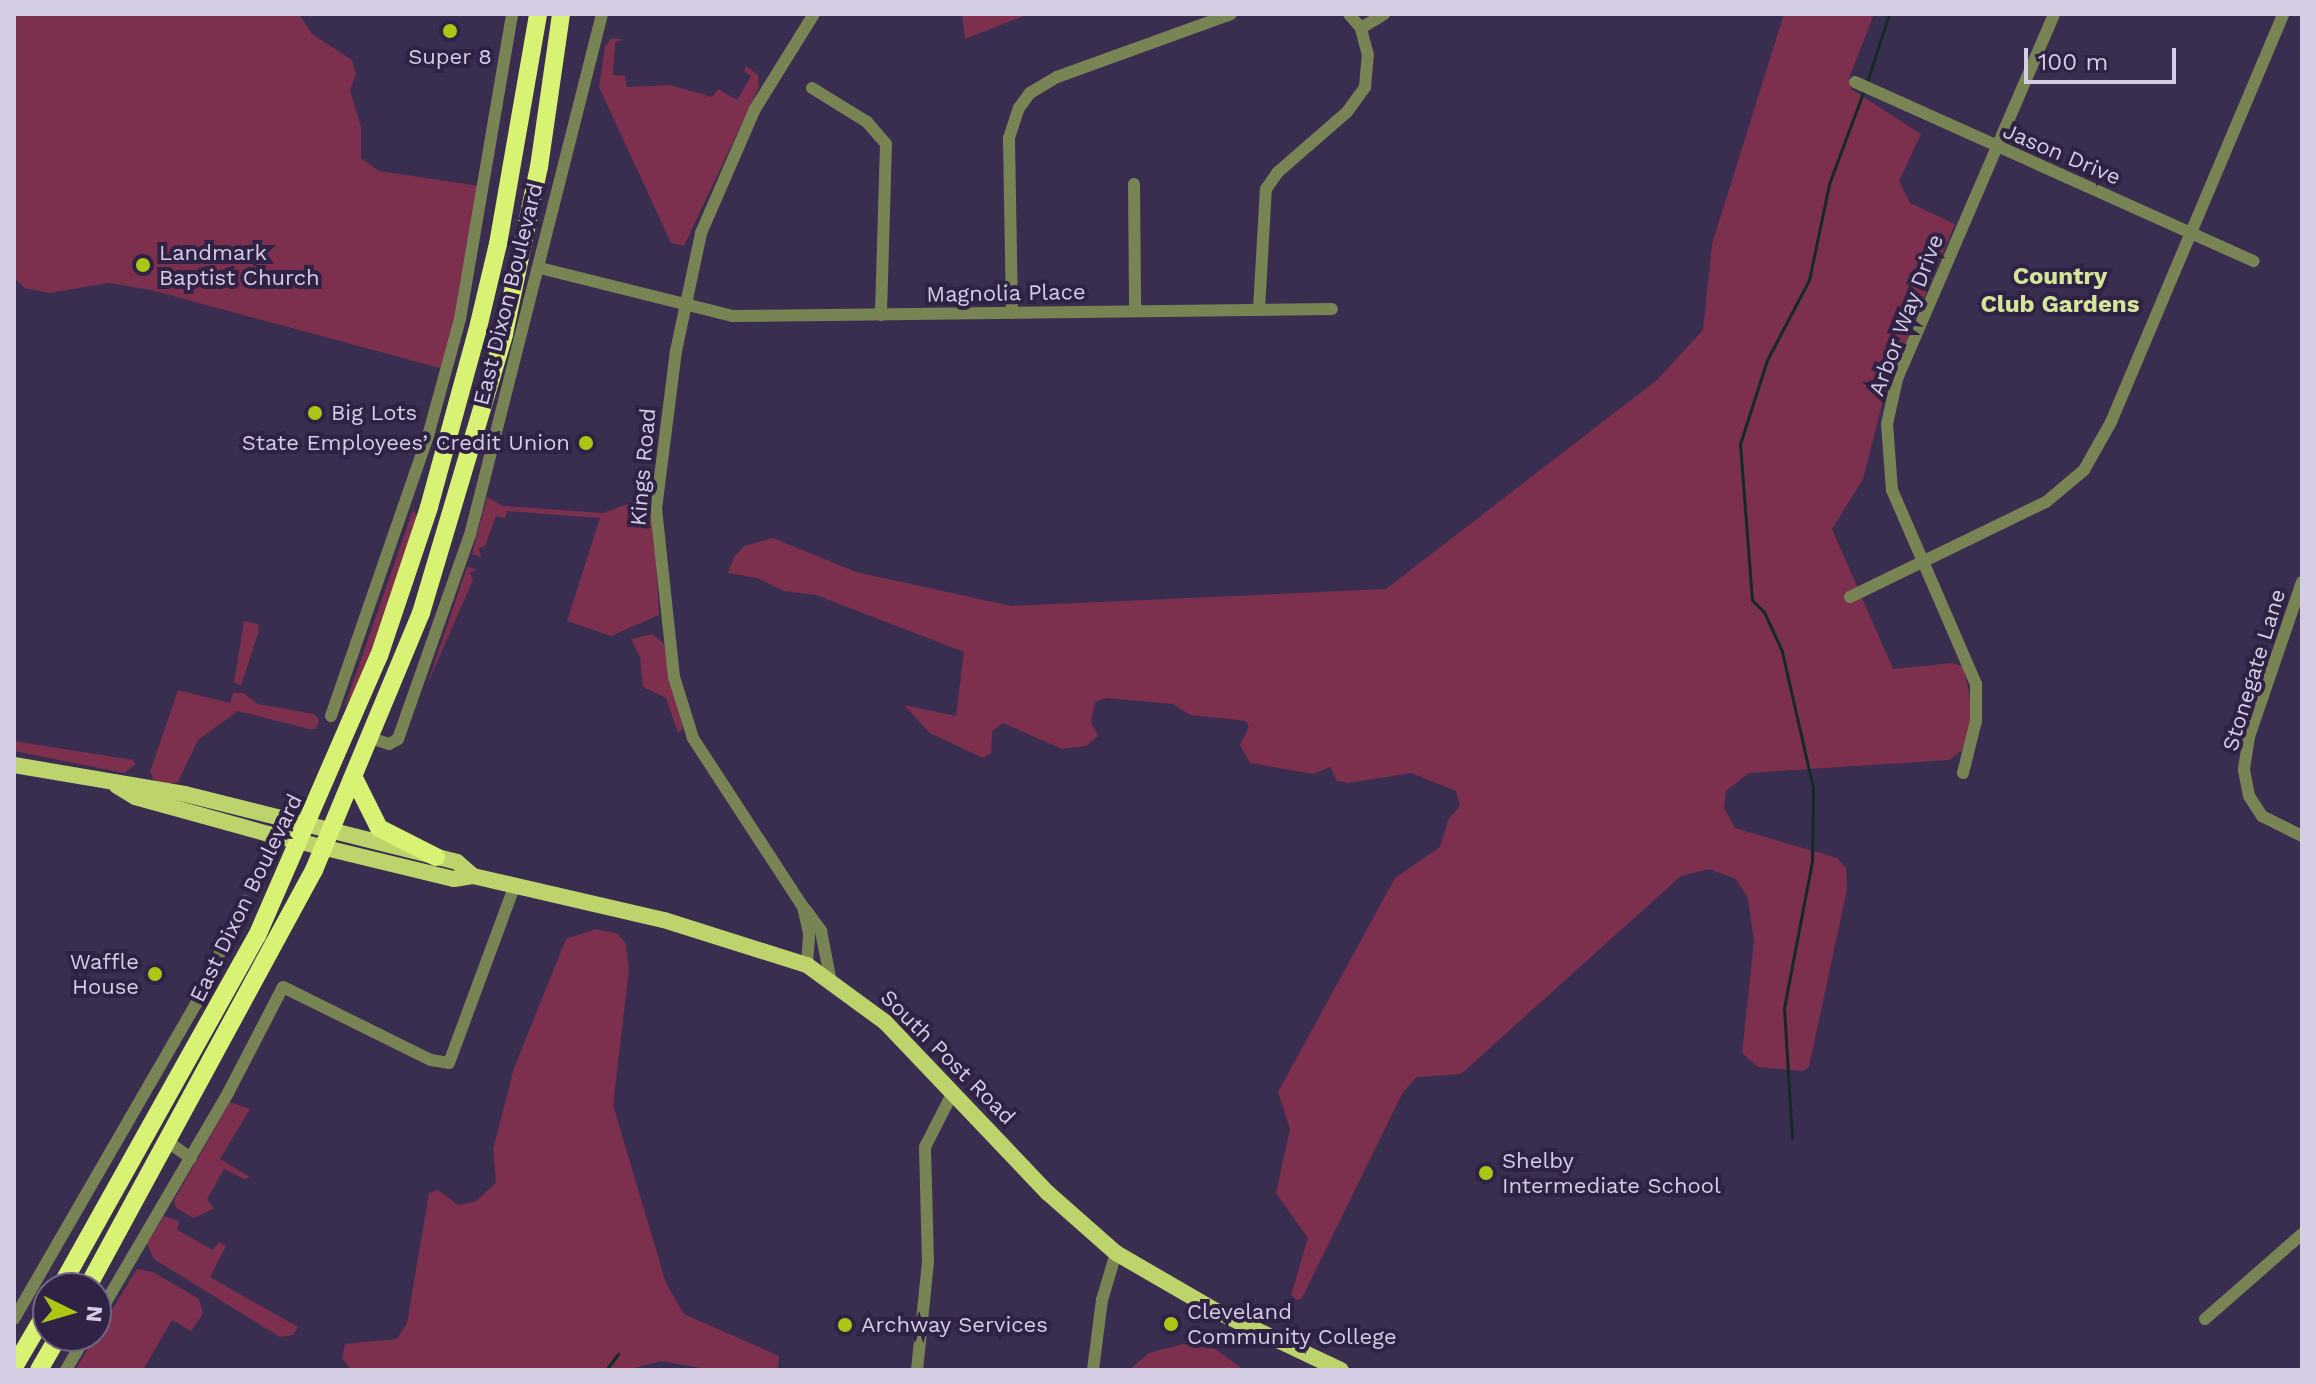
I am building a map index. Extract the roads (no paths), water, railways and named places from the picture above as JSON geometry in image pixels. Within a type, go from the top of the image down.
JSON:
[{"type":"highway","name":"East Dixon Boulevard","points":[[69,1272],[216,1015],[305,834],[379,656],[429,507],[498,244],[538,14]]},
{"type":"highway","points":[[552,14],[549,45],[554,66]]},
{"type":"highway","name":"East Dixon Boulevard","points":[[96,1272],[329,840],[373,739],[439,559],[480,429],[520,266],[561,14]]},
{"type":"highway","points":[[355,780],[379,828],[436,857]]},
{"type":"highway","points":[[14,1367],[32,1336]]},
{"type":"highway","points":[[39,1370],[50,1352]]},
{"type":"main road","name":"South Post Road","points":[[14,765],[117,786],[135,797],[329,840],[454,879],[473,876],[716,934],[807,965],[830,977],[885,1022],[1048,1193],[1116,1253],[1216,1311],[1341,1370]]},
{"type":"main road","name":"South Post Road","points":[[329,840],[457,862],[473,876]]},
{"type":"street","name":"East Dixon Boulevard","points":[[331,716],[406,500],[464,304],[512,14]]},
{"type":"street","name":"East Dixon Boulevard","points":[[373,739],[389,744],[398,739],[460,566],[540,268],[602,14]]},
{"type":"street","name":"Kings Road","points":[[807,965],[809,933],[803,907],[707,764],[674,677],[656,509],[685,301],[701,233],[737,146],[773,75],[814,14]]},
{"type":"street","points":[[1012,313],[1009,138],[1019,108],[1030,93],[1057,77],[1231,14]]},
{"type":"street","points":[[1259,309],[1266,189],[1358,99],[1368,71],[1361,28],[1349,14]]},
{"type":"street","points":[[1361,28],[1384,14]]},
{"type":"street","name":"Arbor Way Drive","points":[[1963,773],[1976,721],[1976,684],[1892,490],[1887,424],[1897,379],[2054,14]]},
{"type":"street","points":[[1850,597],[2046,502],[2084,470],[2111,422],[2283,14]]},
{"type":"street","name":"Jason Drive","points":[[1855,82],[2254,261]]},
{"type":"street","points":[[812,88],[867,122],[886,144],[881,315]]},
{"type":"street","points":[[1134,184],[1135,311]]},
{"type":"street","name":"Magnolia Place","points":[[540,268],[685,301],[732,316],[1332,309]]},
{"type":"street","points":[[406,500],[429,507]]},
{"type":"street","points":[[439,559],[460,566]]},
{"type":"street","name":"Stonegate Lane","points":[[2302,582],[2249,737],[2244,770],[2249,796],[2262,816],[2302,836]]},
{"type":"street","points":[[112,1292],[191,1158],[283,987],[431,1060],[449,1063],[515,885]]},
{"type":"street","name":"East Dixon Boulevard","points":[[14,1319],[196,1004],[244,901]]},
{"type":"street","points":[[803,907],[821,931],[830,977]]},
{"type":"street","points":[[196,1004],[216,1015]]},
{"type":"street","points":[[917,1370],[928,1262],[925,1147],[953,1092]]},
{"type":"street","points":[[168,1142],[191,1158]]},
{"type":"street","points":[[2205,1319],[2302,1234]]},
{"type":"street","points":[[1093,1370],[1102,1300],[1116,1253]]},
{"type":"street","points":[[66,1370],[77,1352]]},
{"type":"waterway","points":[[1867,82],[1889,14]]},
{"type":"waterway","points":[[1792,1138],[1784,1008],[1812,861],[1813,788],[1782,651],[1764,612],[1752,600],[1740,444],[1767,360],[1809,280],[1829,184],[1864,90]]},
{"type":"waterway","points":[[606,1370],[618,1354]]},
{"type":"place","name":"Super 8","points":[[450,31]]},
{"type":"place","name":"Landmark Baptist Church","points":[[143,265]]},
{"type":"place","name":"Big Lots","points":[[315,413]]},
{"type":"place","name":"State Employees’ Credit Union","points":[[586,443]]},
{"type":"place","name":"Waffle House","points":[[155,974]]},
{"type":"place","name":"Shelby Intermediate School","points":[[1486,1173]]},
{"type":"place","name":"Cleveland Community College","points":[[1171,1324]]},
{"type":"place","name":"Archway Services","points":[[845,1325]]},
{"type":"district","name":"Country Club Gardens","points":[[2060,291]]}]
